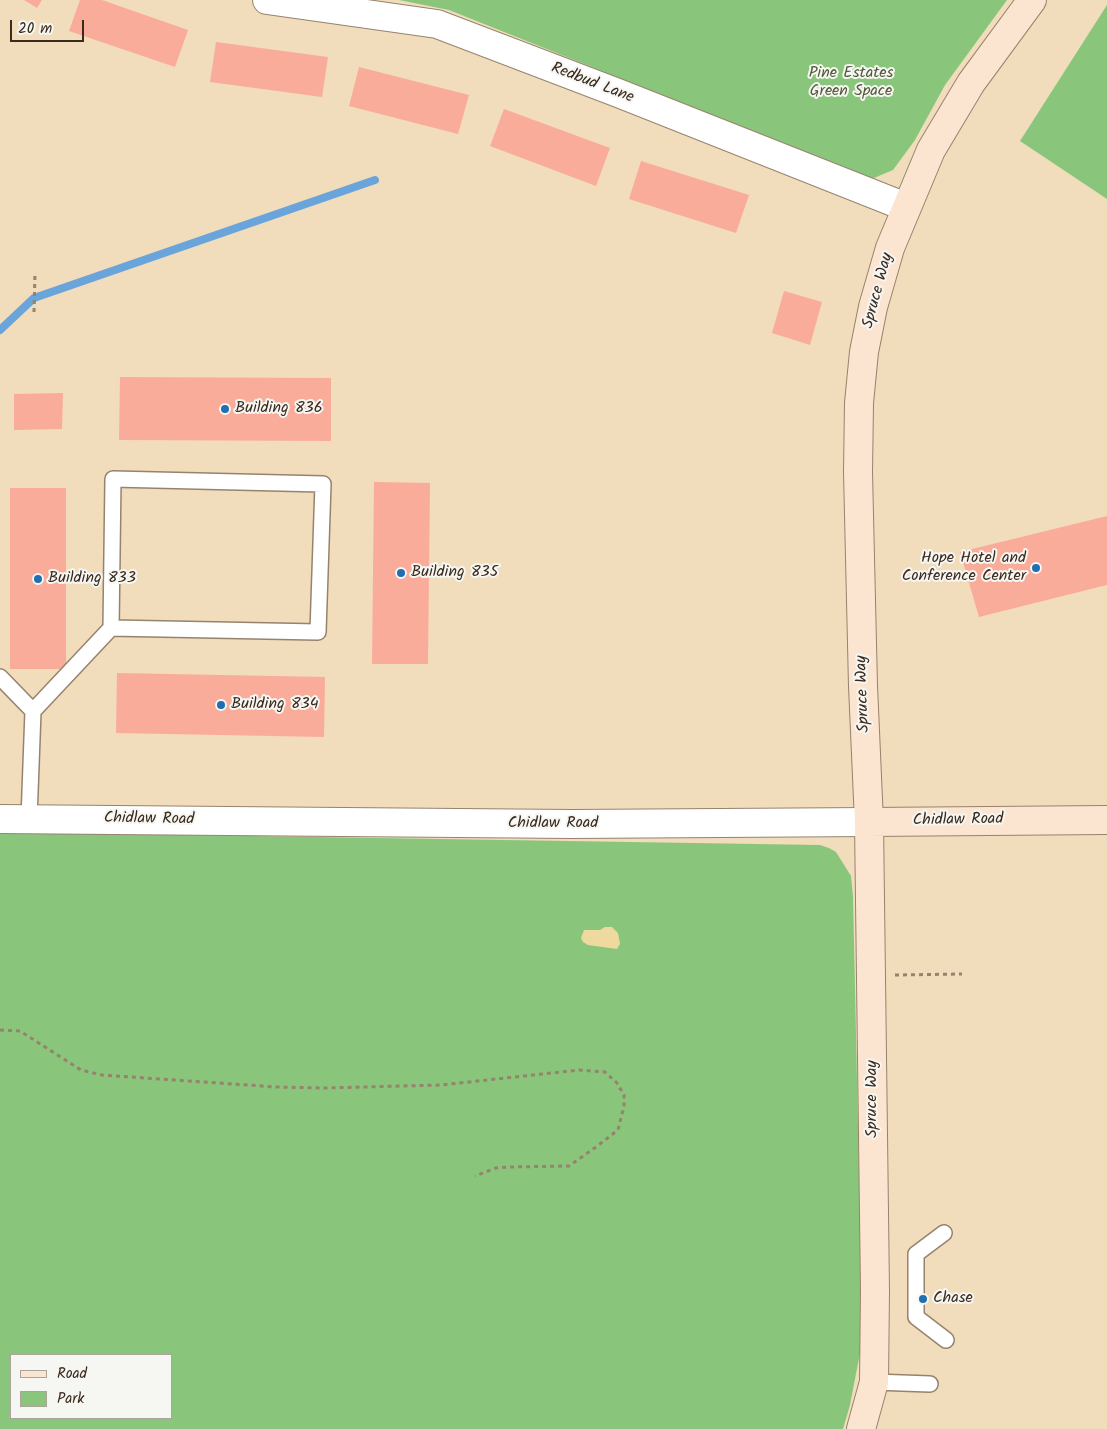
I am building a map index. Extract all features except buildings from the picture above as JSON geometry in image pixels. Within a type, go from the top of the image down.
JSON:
[{"type":"street","name":"Redbud Lane","points":[[267,0],[436,24],[618,93],[906,207]]},
{"type":"street","name":"Spruce Way","points":[[861,1429],[874,1382],[876,1291],[869,822],[862,667],[858,472],[859,403],[864,352],[873,307],[890,248],[931,150],[971,83],[1032,0]]},
{"type":"street","name":"Chidlaw Road","points":[[0,819],[572,824],[1107,820]]},
{"type":"lane","points":[[29,819],[33,711],[111,628],[113,480],[323,484],[318,632],[111,628]]},
{"type":"lane","points":[[0,677],[33,711]]},
{"type":"lane","points":[[944,1233],[916,1254],[916,1318],[946,1340]]},
{"type":"lane","points":[[874,1382],[930,1384]]},
{"type":"path","points":[[34,312],[35,273]]},
{"type":"path","points":[[872,975],[962,974]]},
{"type":"path","points":[[0,1030],[20,1032],[82,1070],[102,1075],[276,1087],[324,1088],[441,1085],[579,1070],[606,1072],[617,1083],[624,1095],[624,1106],[618,1130],[569,1166],[496,1168],[475,1176]]},
{"type":"green space","name":"Pine Estates Green Space","points":[[399,0],[1007,0],[945,85],[915,140],[893,170],[874,178],[860,177],[727,121],[449,10]]},
{"type":"green space","points":[[1107,5],[1107,199],[1020,141]]},
{"type":"green space","points":[[0,832],[820,845],[836,852],[851,876],[853,896],[862,1311],[860,1353],[850,1405],[843,1429],[0,1429]]},
{"type":"sand","points":[[605,927],[612,927],[618,933],[620,944],[617,949],[588,945],[583,942],[581,938],[584,930],[600,930]]},
{"type":"waterway","points":[[0,330],[34,298],[375,180]]},
{"type":"place","name":"Building 836","points":[[225,409]]},
{"type":"place","name":"Hope Hotel and Conference Center","points":[[1036,568]]},
{"type":"place","name":"Building 835","points":[[401,573]]},
{"type":"place","name":"Building 833","points":[[38,579]]},
{"type":"place","name":"Building 834","points":[[221,705]]},
{"type":"place","name":"Chase","points":[[923,1299]]}]
